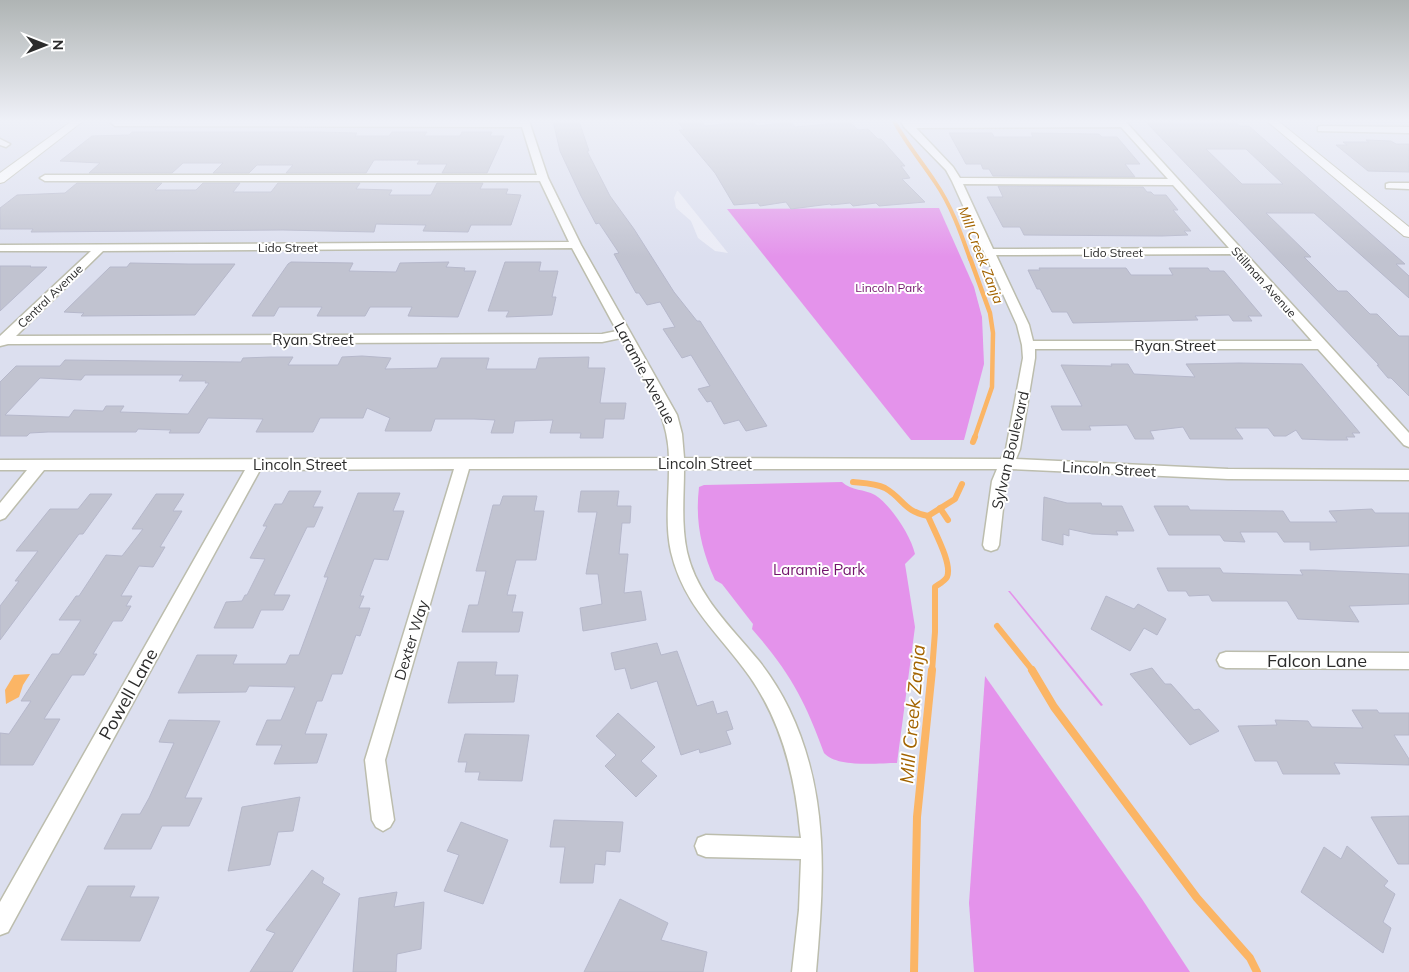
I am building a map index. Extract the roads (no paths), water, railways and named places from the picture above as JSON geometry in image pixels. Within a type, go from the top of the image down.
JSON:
[{"type":"street","points":[[0,179],[17,166]]},
{"type":"street","name":"Laramie Avenue","points":[[539,166],[576,246],[670,415],[676,432],[675,519],[677,545],[684,570],[697,598],[722,633],[760,677],[785,721],[800,770],[808,806],[812,849],[804,972]]},
{"type":"street","name":"Sylvan Boulevard","points":[[947,166],[957,181],[1023,325],[1028,345],[1029,358],[1015,440],[1000,481],[991,545]]},
{"type":"street","name":"Stillman Avenue","points":[[1162,166],[1409,442]]},
{"type":"street","points":[[1328,166],[1409,233]]},
{"type":"street","points":[[45,178],[543,178]]},
{"type":"street","points":[[957,181],[1176,182]]},
{"type":"street","points":[[1389,186],[1409,186]]},
{"type":"street","name":"Lido Street","points":[[0,248],[576,246]]},
{"type":"street","name":"Central Avenue","points":[[2,341],[100,248]]},
{"type":"street","name":"Lido Street","points":[[989,252],[1237,251]]},
{"type":"street","name":"Ryan Street","points":[[2,341],[602,338],[625,333]]},
{"type":"street","name":"Ryan Street","points":[[1028,345],[1321,345]]},
{"type":"street","name":"Lincoln Street","points":[[0,465],[463,463],[1007,464],[1228,474],[1409,475]]},
{"type":"street","name":"Dexter Way","points":[[383,820],[375,760],[463,463]]},
{"type":"street","points":[[0,514],[40,464]]},
{"type":"street","name":"Powell Lane","points":[[0,924],[256,464]]},
{"type":"street","name":"Falcon Lane","points":[[1226,660],[1409,661]]},
{"type":"street","points":[[706,846],[812,849]]},
{"type":"waterway","name":"Mill Creek Zanja","points":[[924,166],[951,210],[970,259]]},
{"type":"waterway","name":"Mill Creek Zanja","points":[[970,258],[990,313],[993,333],[992,387],[974,439]]},
{"type":"waterway","name":"Mill Creek Zanja","points":[[973,442],[975,437]]},
{"type":"waterway","points":[[853,482],[881,486],[896,496],[908,508],[928,516]]},
{"type":"waterway","name":"Mill Creek Zanja","points":[[940,508],[955,499],[962,484]]},
{"type":"waterway","name":"Mill Creek Zanja","points":[[928,516],[940,508]]},
{"type":"waterway","points":[[940,508],[948,520]]},
{"type":"waterway","name":"Mill Creek Zanja","points":[[928,516],[942,546],[948,571],[947,577],[935,587],[935,632],[932,671]]},
{"type":"waterway","points":[[997,626],[1033,671]]},
{"type":"waterway","name":"Mill Creek Zanja","points":[[914,972],[917,817],[932,670]]},
{"type":"waterway","points":[[1032,670],[1054,707],[1197,898],[1250,958],[1257,972]]},
{"type":"park label","name":"Lincoln Park","points":[[889,287]]},
{"type":"park label","name":"Laramie Park","points":[[819,569]]}]
